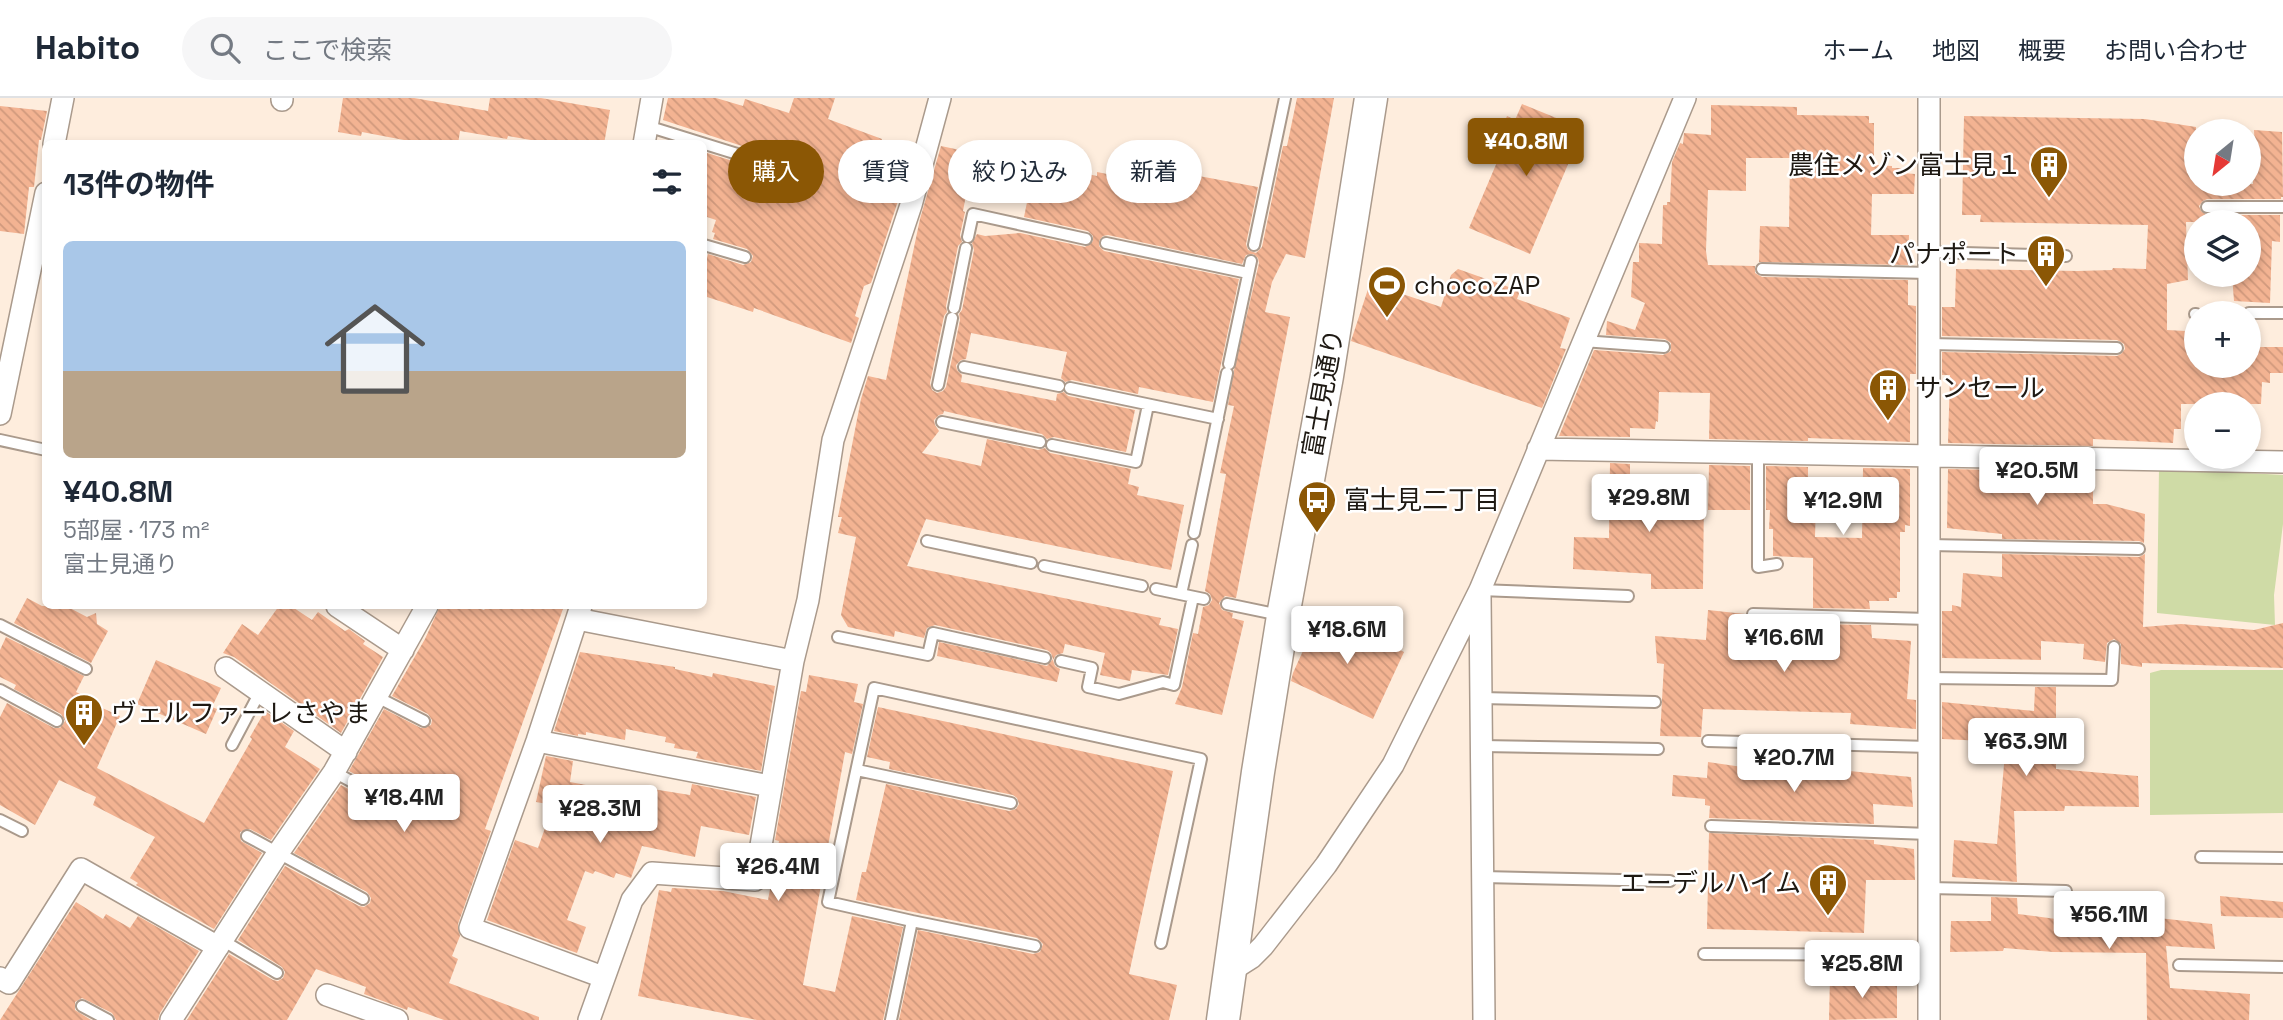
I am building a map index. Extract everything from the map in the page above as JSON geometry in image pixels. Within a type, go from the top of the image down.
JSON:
[{"type":"street","points":[[55,140],[63,98]]},
{"type":"street","points":[[646,135],[652,98]]},
{"type":"street","points":[[589,1020],[632,900],[652,873],[755,880],[793,661],[808,600],[833,440],[911,205],[940,98]]},
{"type":"street","name":"富士見通り","points":[[1223,1020],[1283,616],[1327,376],[1371,98]]},
{"type":"street","points":[[1229,972],[1251,958],[1263,946],[1326,865],[1392,765],[1480,590],[1685,98]]},
{"type":"street","points":[[1928,1020],[1929,98]]},
{"type":"street","points":[[0,414],[42,212]]},
{"type":"street","points":[[1538,449],[2283,462]]},
{"type":"street","points":[[1480,590],[1484,1020]]},
{"type":"street","points":[[342,609],[403,650]]},
{"type":"street","points":[[171,1020],[278,853],[334,772],[425,609]]},
{"type":"street","points":[[603,977],[470,928],[537,741],[579,612],[793,661]]},
{"type":"street","points":[[226,668],[346,752]]},
{"type":"street","points":[[537,741],[770,786]]},
{"type":"street","points":[[0,978],[9,983],[81,869],[220,943]]},
{"type":"street","points":[[327,995],[397,1020]]},
{"type":"lane","points":[[1254,245],[1285,98]]},
{"type":"lane","points":[[646,135],[667,140]]},
{"type":"lane","points":[[707,150],[728,155]]},
{"type":"lane","points":[[2207,207],[2283,207]]},
{"type":"lane","points":[[938,385],[947,363],[953,313],[973,214],[1086,239]]},
{"type":"lane","points":[[1106,243],[1248,273]]},
{"type":"lane","points":[[707,246],[745,257]]},
{"type":"lane","points":[[1762,269],[2066,256]]},
{"type":"lane","points":[[1194,533],[1251,261]]},
{"type":"lane","points":[[2261,313],[2283,313]]},
{"type":"lane","points":[[1583,341],[1664,347]]},
{"type":"lane","points":[[1930,344],[2117,348]]},
{"type":"lane","points":[[964,366],[1218,419]]},
{"type":"lane","points":[[1052,445],[1136,463],[1148,405]]},
{"type":"lane","points":[[942,422],[1040,442]]},
{"type":"lane","points":[[0,440],[42,449]]},
{"type":"lane","points":[[1758,453],[1758,567],[1777,564]]},
{"type":"lane","points":[[927,541],[1031,564]]},
{"type":"lane","points":[[1181,594],[1192,545]]},
{"type":"lane","points":[[1929,545],[2139,549]]},
{"type":"lane","points":[[1044,566],[1142,586]]},
{"type":"lane","points":[[1061,661],[1093,668],[1088,687],[1109,692],[1119,694],[1163,682],[1174,685],[1199,598],[1156,589]]},
{"type":"lane","points":[[1480,590],[1628,596]]},
{"type":"lane","points":[[1227,604],[1283,616]]},
{"type":"lane","points":[[1753,614],[1928,619]]},
{"type":"lane","points":[[0,625],[86,669]]},
{"type":"lane","points":[[838,637],[928,655],[933,633],[1045,658]]},
{"type":"lane","points":[[1928,678],[2112,680],[2114,647]]},
{"type":"lane","points":[[1035,946],[828,902],[874,688],[1201,759],[1161,943]]},
{"type":"lane","points":[[0,690],[57,721]]},
{"type":"lane","points":[[232,745],[260,692]]},
{"type":"lane","points":[[377,697],[424,721]]},
{"type":"lane","points":[[1481,698],[1655,702]]},
{"type":"lane","points":[[1708,741],[1930,747]]},
{"type":"lane","points":[[1482,746],[1658,749]]},
{"type":"lane","points":[[857,770],[1011,803]]},
{"type":"lane","points":[[334,772],[401,808]]},
{"type":"lane","points":[[0,820],[22,831]]},
{"type":"lane","points":[[1712,826],[1929,834]]},
{"type":"lane","points":[[247,836],[363,899]]},
{"type":"lane","points":[[2201,858],[2283,858]]},
{"type":"lane","points":[[1483,877],[1670,881]]},
{"type":"lane","points":[[1929,888],[2066,891]]},
{"type":"lane","points":[[891,1020],[912,921]]},
{"type":"lane","points":[[220,943],[277,972]]},
{"type":"lane","points":[[1704,954],[1929,954]]},
{"type":"lane","points":[[2179,965],[2283,967]]},
{"type":"lane","points":[[82,1006],[108,1020]]},
{"type":"green space","points":[[2159,468],[2283,475],[2283,524],[2274,595],[2275,625],[2157,613]]},
{"type":"green space","points":[[2161,670],[2283,670],[2283,813],[2150,815],[2150,673]]},
{"type":"building","points":[[343,98],[414,98],[488,111],[490,98],[541,98],[610,110],[605,140],[531,140],[508,136],[507,139],[460,131],[459,140],[404,140],[362,132],[361,136],[338,132]]},
{"type":"building","points":[[668,98],[716,98],[743,106],[745,99],[789,113],[794,98],[835,98],[828,119],[882,139],[838,140],[838,203],[897,203],[871,283],[864,286],[855,316],[859,318],[851,343],[754,308],[753,312],[707,297],[708,254],[743,265],[751,262],[753,256],[747,249],[713,239],[716,220],[707,217],[707,153],[728,160],[728,203],[824,203],[824,140],[728,141],[663,120]]},
{"type":"building","points":[[1297,98],[1334,98],[1305,258],[1286,254],[1272,282],[1265,312],[1290,317],[1236,598],[1225,596],[1219,603],[1222,610],[1233,613],[1232,618],[1244,621],[1222,715],[1175,704],[1182,687],[1193,633],[1198,634],[1203,607],[1209,605],[1212,600],[1210,594],[1205,591],[1226,474],[1220,473],[1234,406],[1228,405],[1259,263],[1253,254],[1246,255],[1242,264],[1108,235],[1099,241],[1099,246],[1104,251],[1239,279],[1213,402],[1139,387],[1138,394],[1072,380],[1065,382],[1061,378],[1067,352],[971,333],[966,359],[956,365],[962,375],[961,382],[1056,401],[1057,394],[1064,392],[1068,396],[1135,410],[1126,452],[1054,437],[1047,439],[1042,434],[944,411],[934,420],[939,431],[922,453],[981,466],[987,439],[1038,450],[1045,448],[1050,453],[1131,469],[1128,484],[1139,487],[1137,495],[1184,505],[1171,570],[926,519],[907,566],[1161,618],[1159,625],[1178,629],[1168,675],[1132,670],[1130,681],[1100,675],[1105,653],[1065,644],[1063,653],[1056,655],[1053,660],[1055,666],[1060,669],[1057,682],[937,656],[939,642],[1047,666],[1053,659],[1047,650],[935,625],[927,628],[924,638],[895,631],[894,637],[848,627],[841,615],[856,537],[838,533],[842,517],[838,517],[868,376],[886,380],[920,219],[925,203],[934,203],[934,170],[941,146],[948,147],[948,203],[965,203],[965,212],[960,235],[962,242],[958,246],[947,312],[930,383],[932,390],[937,393],[946,387],[974,250],[972,243],[977,234],[985,236],[1020,233],[1085,247],[1093,241],[1093,236],[1088,231],[1024,217],[1027,203],[1092,203],[1092,175],[1097,176],[1097,172],[1106,174],[1106,203],[1202,203],[1202,177],[1258,187],[1246,244],[1248,250],[1256,253],[1262,247],[1283,146],[1287,146]]},
{"type":"building","points":[[1522,104],[1583,129],[1530,254],[1469,228],[1506,141],[1498,138],[1507,116],[1515,120]]},
{"type":"building","points":[[1711,105],[1797,107],[1797,115],[1869,116],[1869,123],[1874,123],[1874,165],[1903,168],[1903,173],[1915,174],[1914,194],[1872,194],[1871,235],[1909,235],[1908,265],[1759,262],[1760,226],[1789,227],[1790,158],[1746,158],[1746,191],[1708,190],[1706,251],[1708,265],[1755,266],[1755,273],[1762,277],[1908,280],[1908,305],[1916,306],[1916,374],[1910,374],[1910,442],[1808,438],[1808,441],[1709,439],[1710,393],[1659,392],[1658,422],[1656,421],[1655,429],[1630,428],[1630,437],[1559,436],[1594,350],[1663,355],[1671,351],[1671,343],[1665,339],[1606,335],[1607,321],[1635,330],[1645,303],[1631,297],[1633,262],[1639,262],[1639,243],[1662,244],[1663,205],[1670,202],[1672,162],[1680,143],[1683,144],[1684,133],[1711,135]]},
{"type":"building","points":[[0,106],[47,111],[39,140],[34,187],[29,187],[24,234],[0,231]]},
{"type":"building","points":[[1964,116],[2145,119],[2184,125],[2184,196],[2261,196],[2261,130],[2282,132],[2281,199],[2207,199],[2199,206],[2201,210],[2184,210],[2184,281],[2167,284],[2167,330],[2184,331],[2184,378],[2261,378],[2261,347],[2283,347],[2283,373],[2270,373],[2270,383],[2262,382],[2261,404],[2261,392],[2184,392],[2181,429],[2174,429],[2173,443],[2093,439],[2093,446],[1948,443],[1950,375],[1942,375],[1942,352],[2117,356],[2125,349],[2124,344],[2117,340],[1942,336],[1942,307],[1955,307],[1956,269],[2146,269],[2148,225],[1980,222],[1981,215],[1962,215]]},
{"type":"building","points":[[2261,215],[2280,215],[2280,242],[2272,241],[2270,303],[2234,301],[2233,287],[2261,287]]},
{"type":"building","points":[[1458,269],[1520,291],[1517,299],[1570,318],[1560,348],[1566,349],[1542,408],[1351,341],[1370,283],[1441,307],[1451,275]]},
{"type":"building","points":[[1610,463],[1630,464],[1630,482],[1658,483],[1657,490],[1704,491],[1703,589],[1651,589],[1651,574],[1573,569],[1574,537],[1609,538]]},
{"type":"building","points":[[1709,465],[1750,466],[1750,510],[1708,510]]},
{"type":"building","points":[[1766,466],[1808,467],[1808,503],[1816,503],[1815,537],[1862,538],[1863,468],[1910,469],[1910,526],[1905,525],[1905,532],[1900,532],[1900,592],[1897,592],[1897,598],[1889,598],[1889,601],[1869,601],[1870,609],[1813,608],[1813,558],[1773,556],[1773,529],[1769,529],[1770,510],[1766,510]]},
{"type":"building","points":[[1948,469],[2093,472],[2093,504],[2106,504],[2145,514],[2144,543],[2002,539],[2002,534],[1947,528]]},
{"type":"building","points":[[2002,554],[2139,557],[2145,554],[2143,627],[2181,624],[2254,630],[2283,623],[2283,668],[2142,663],[2142,667],[2121,664],[2121,644],[2114,639],[2107,643],[2105,662],[2083,659],[2084,644],[2041,641],[2041,660],[1942,658],[1942,611],[1952,611],[1952,605],[1961,607],[1963,573],[2002,577]]},
{"type":"building","points":[[27,598],[42,606],[42,609],[72,609],[87,617],[96,613],[97,624],[108,631],[91,663],[14,623]]},
{"type":"building","points":[[277,609],[296,609],[312,620],[318,612],[345,631],[349,629],[365,641],[363,644],[383,657],[341,733],[234,657],[223,653],[242,624],[258,635]]},
{"type":"building","points":[[439,609],[563,609],[485,829],[491,831],[458,924],[460,936],[452,956],[458,959],[449,983],[539,1017],[539,1020],[444,1020],[364,994],[366,987],[316,969],[287,1020],[187,1020],[229,954],[273,980],[283,978],[285,972],[282,967],[238,940],[285,866],[359,906],[364,907],[370,903],[371,898],[367,892],[294,853],[341,785],[397,815],[402,816],[408,812],[409,807],[405,801],[349,771],[384,709],[421,728],[431,725],[432,720],[428,714],[392,696],[425,639]]},
{"type":"building","points":[[1708,610],[1745,614],[1744,630],[1812,635],[1813,624],[1871,625],[1872,638],[1911,641],[1907,699],[1916,700],[1916,729],[1850,724],[1851,713],[1703,709],[1701,737],[1660,736],[1664,664],[1657,663],[1655,636],[1706,640]]},
{"type":"building","points":[[1320,613],[1404,652],[1373,719],[1291,681]]},
{"type":"building","points":[[6,637],[84,676],[76,692],[92,700],[91,703],[120,716],[97,768],[204,823],[265,711],[294,731],[285,747],[320,769],[271,840],[250,829],[240,832],[241,841],[262,853],[214,929],[136,885],[138,883],[130,878],[155,837],[93,805],[96,797],[59,780],[35,825],[0,805],[0,717],[7,703],[54,728],[60,728],[65,721],[61,714],[14,689],[16,685],[0,677],[0,650]]},
{"type":"building","points":[[580,652],[675,667],[712,677],[713,673],[775,686],[761,771],[696,758],[698,752],[674,748],[675,744],[665,742],[666,737],[626,729],[625,740],[586,732],[586,735],[578,736],[554,731]]},
{"type":"building","points":[[156,660],[221,688],[212,707],[217,709],[206,734],[137,704]]},
{"type":"building","points":[[809,675],[858,684],[854,702],[863,704],[852,754],[845,752],[803,985],[835,992],[852,916],[903,927],[883,1020],[757,1020],[638,996],[659,890],[671,892],[672,888],[723,891],[768,900],[779,841],[775,840],[801,691],[806,692]]},
{"type":"building","points":[[2035,687],[2056,687],[2056,769],[2138,776],[2139,807],[2065,806],[2064,811],[2014,811],[2017,882],[1952,877],[1954,840],[1997,844],[2006,742],[1942,739],[1942,702],[2034,711]]},
{"type":"building","points":[[878,707],[1173,771],[1129,974],[1177,985],[1169,1020],[899,1020],[918,930],[1033,954],[1040,952],[1043,944],[1037,938],[856,900],[862,872],[866,872],[886,784],[1009,811],[1016,809],[1019,804],[1013,795],[889,769],[890,762],[867,757]]},
{"type":"building","points":[[546,756],[573,761],[570,782],[639,795],[640,787],[690,795],[692,784],[756,797],[749,835],[701,826],[695,857],[642,846],[631,878],[616,873],[614,878],[595,871],[593,874],[585,871],[567,920],[586,927],[577,953],[487,920],[515,840],[538,848],[553,805],[536,802]]},
{"type":"building","points":[[1708,762],[1763,770],[1839,773],[1839,770],[1911,777],[1913,807],[1873,804],[1874,824],[1709,818],[1710,806],[1705,805],[1705,799],[1672,796],[1673,775],[1707,778]]},
{"type":"building","points":[[1709,833],[1874,840],[1874,844],[1914,849],[1915,880],[1866,880],[1864,933],[1707,929]]},
{"type":"building","points":[[2220,896],[2283,902],[2283,918],[2221,916]]},
{"type":"building","points":[[1991,897],[2017,898],[2018,914],[2056,919],[2077,921],[2078,909],[2118,914],[2119,907],[2141,912],[2141,916],[2212,924],[2215,949],[2166,946],[2170,988],[2250,994],[2249,1020],[2147,1020],[2146,953],[2053,952],[2004,948],[2003,951],[1950,952],[1951,921],[1991,921]]},
{"type":"building","points":[[76,902],[103,919],[106,914],[130,928],[138,916],[199,951],[158,1020],[116,1020],[112,1013],[82,998],[75,1002],[75,1010],[91,1020],[0,1020]]},
{"type":"building","points":[[1830,977],[1897,984],[1897,1018],[1829,1020]]},
{"type":"place","name":"農住メゾン富士見１","points":[[2049,199]]},
{"type":"place","name":"パナポート","points":[[2046,288]]},
{"type":"place","name":"chocoZAP","points":[[1387,319]]},
{"type":"place","name":"サンセール","points":[[1888,422]]},
{"type":"place","name":"富士見二丁目","points":[[1317,534]]},
{"type":"place","name":"ヴェルファーレさやま","points":[[84,747]]},
{"type":"place","name":"エーデルハイム","points":[[1828,917]]}]
